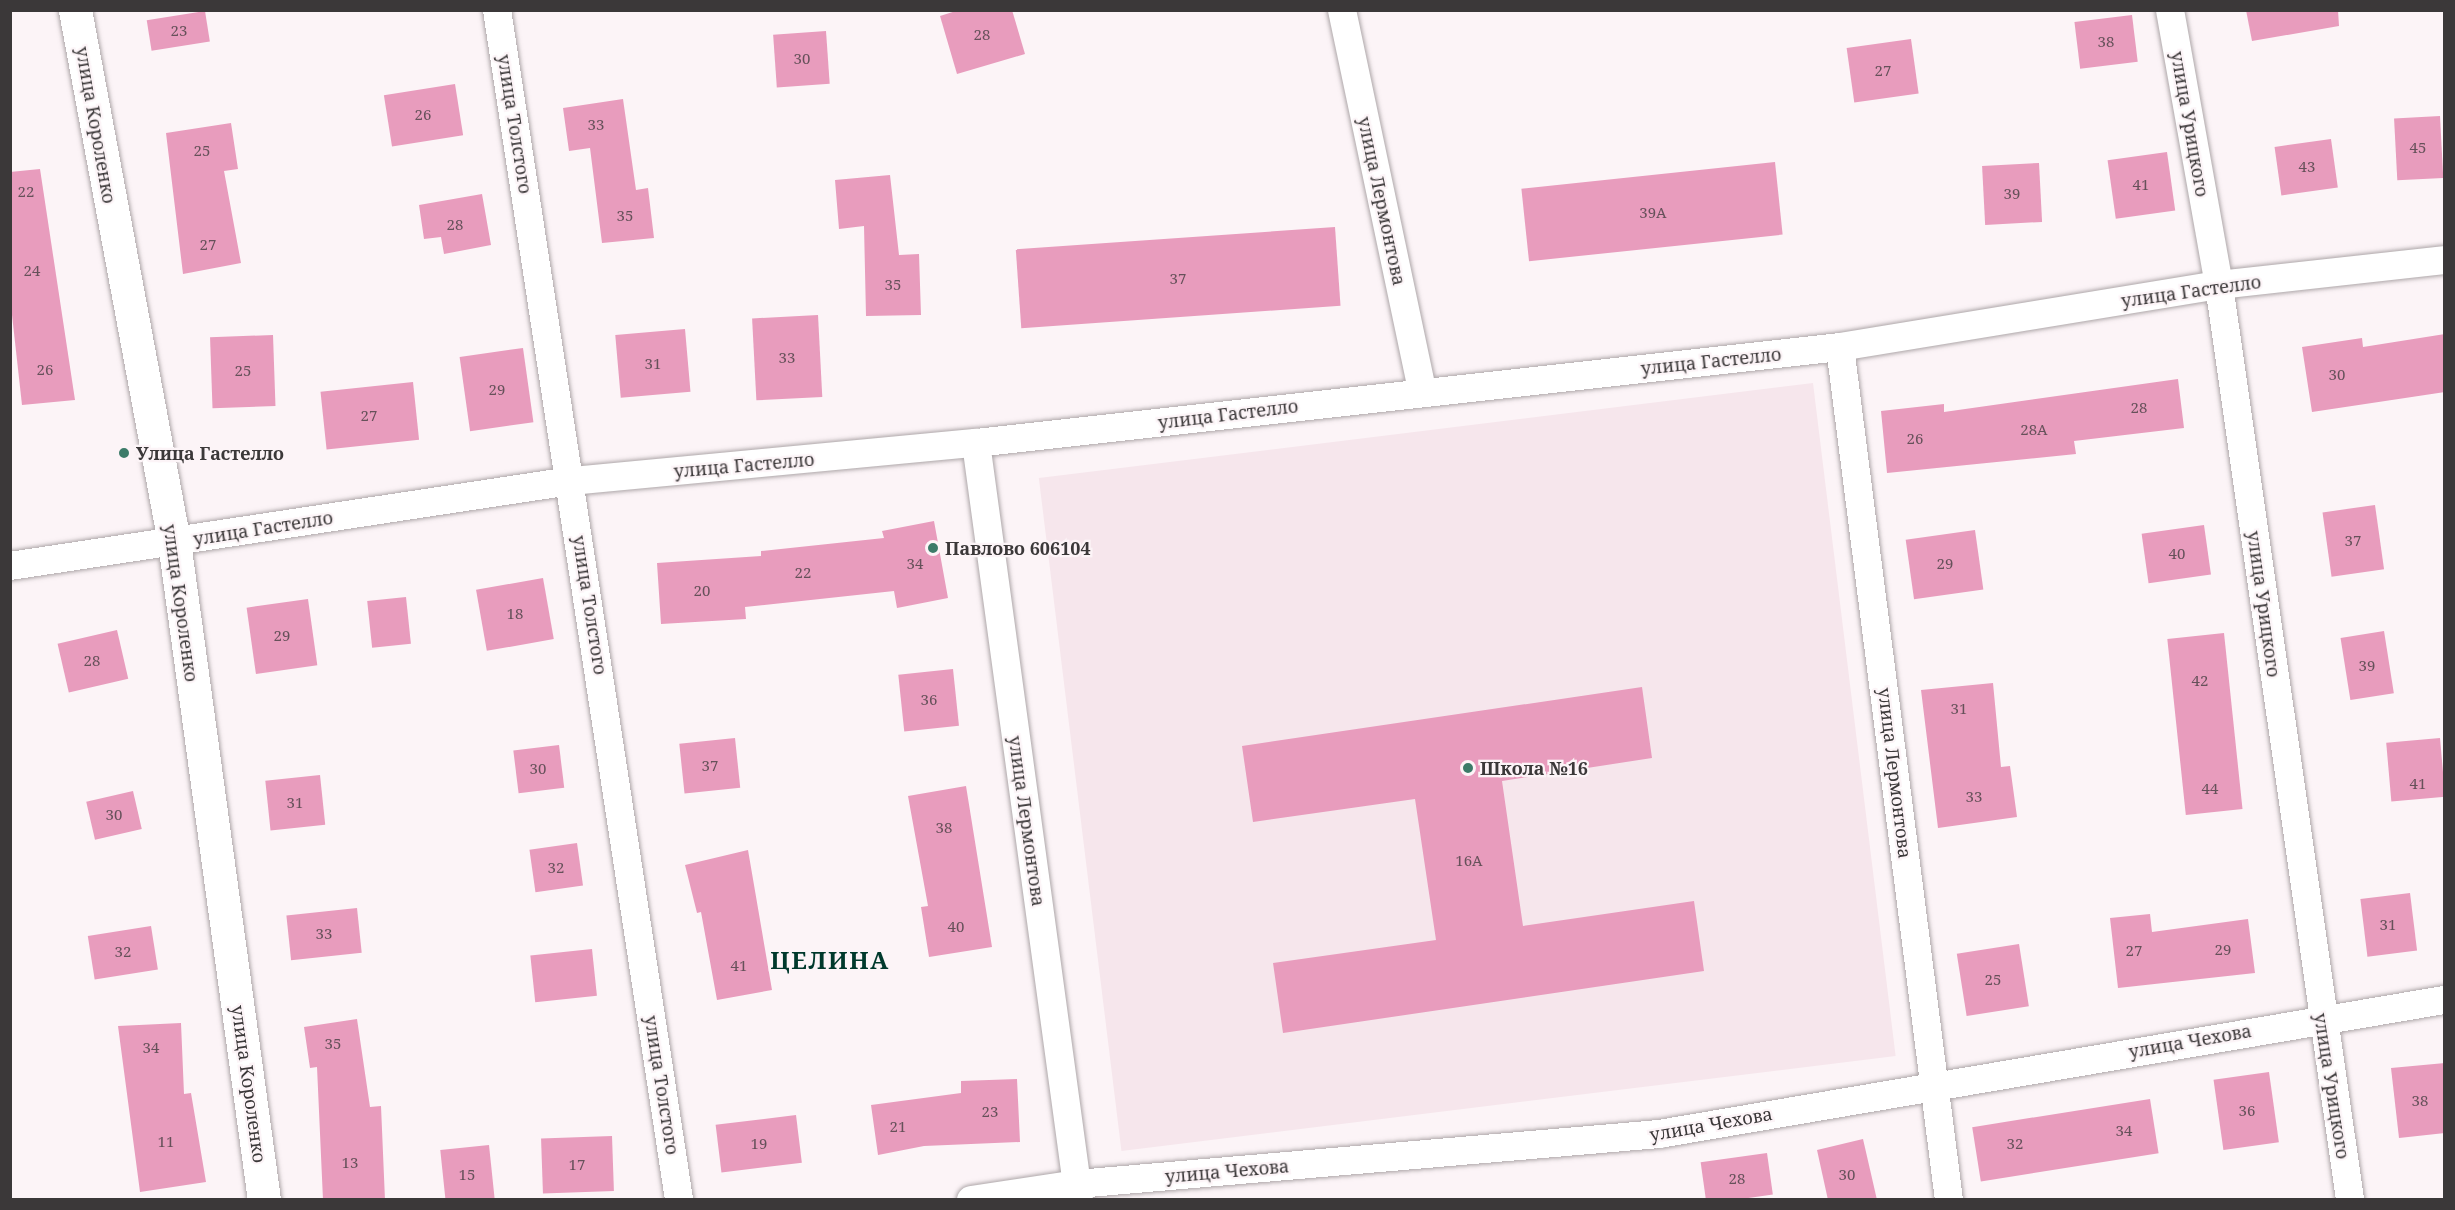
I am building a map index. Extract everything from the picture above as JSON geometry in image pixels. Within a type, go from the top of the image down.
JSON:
[{"type":"street","name":"улица Короленко","points":[[75,10],[174,542],[264,1200]]},
{"type":"street","name":"улица Толстого","points":[[497,10],[571,481],[679,1200]]},
{"type":"street","name":"улица Лермонтова","points":[[1342,10],[1422,391]]},
{"type":"street","name":"улица Урицкого","points":[[2170,10],[2219,285],[2322,1019],[2350,1200]]},
{"type":"street","name":"улица Гастелло","points":[[10,566],[571,481],[976,443],[1422,391],[1840,347],[2219,285],[2445,260]]},
{"type":"street","name":"улица Лермонтова","points":[[1840,347],[1949,1200]]},
{"type":"street","name":"улица Лермонтова","points":[[976,443],[1078,1192]]},
{"type":"street","name":"улица Чехова","points":[[971,1200],[1078,1192],[1659,1134],[1934,1084],[2445,1000]]},
{"type":"shaded area","name":"Школа №16","points":[[1813,383],[1896,1056],[1121,1151],[1039,478]]},
{"type":"building","points":[[959,10],[1012,10],[1025,54],[957,74],[940,16]]},
{"type":"building","points":[[2246,10],[2338,10],[2339,26],[2252,41]]},
{"type":"building","points":[[205,11],[210,42],[152,51],[147,20]]},
{"type":"building","points":[[2132,15],[2138,62],[2080,69],[2074,22]]},
{"type":"building","points":[[826,31],[830,84],[777,88],[773,35]]},
{"type":"building","points":[[1911,39],[1919,93],[1854,103],[1847,48]]},
{"type":"building","points":[[455,84],[463,135],[392,147],[384,95]]},
{"type":"building","points":[[623,99],[636,190],[648,188],[654,238],[602,243],[590,148],[569,151],[563,108]]},
{"type":"building","points":[[2440,116],[2443,178],[2397,180],[2394,118]]},
{"type":"building","points":[[231,123],[238,169],[224,171],[241,263],[183,274],[166,133]]},
{"type":"building","points":[[2331,139],[2338,188],[2281,195],[2275,147]]},
{"type":"building","points":[[2167,152],[2175,210],[2116,219],[2108,160]]},
{"type":"building","points":[[1775,162],[1783,235],[1529,261],[1521,189]]},
{"type":"building","points":[[2039,163],[2042,222],[1985,225],[1982,166]]},
{"type":"building","points":[[40,169],[75,400],[22,405],[10,297],[10,172]]},
{"type":"building","points":[[890,175],[899,255],[919,254],[921,315],[866,316],[864,226],[839,229],[835,180]]},
{"type":"building","points":[[482,194],[491,245],[444,254],[441,237],[424,239],[419,205]]},
{"type":"building","points":[[1335,227],[1341,306],[1021,328],[1016,249]]},
{"type":"building","points":[[818,315],[822,397],[756,400],[752,318]]},
{"type":"building","points":[[685,329],[690,392],[621,398],[615,335]]},
{"type":"building","points":[[2445,334],[2445,392],[2312,412],[2302,347],[2362,338],[2363,347]]},
{"type":"building","points":[[273,335],[275,406],[213,408],[210,337]]},
{"type":"building","points":[[523,348],[533,422],[470,431],[460,357]]},
{"type":"building","points":[[2178,379],[2184,428],[2074,441],[2076,454],[1887,473],[1881,411],[1944,404],[1944,412]]},
{"type":"building","points":[[413,382],[419,440],[327,449],[321,392]]},
{"type":"building","points":[[2375,505],[2384,569],[2332,577],[2323,512]]},
{"type":"building","points":[[934,521],[948,598],[897,608],[894,591],[745,607],[746,619],[661,624],[657,563],[761,556],[761,551],[884,538],[882,531]]},
{"type":"building","points":[[2204,525],[2211,575],[2149,583],[2142,534]]},
{"type":"building","points":[[1975,530],[1983,589],[1914,599],[1906,540]]},
{"type":"building","points":[[543,578],[554,639],[487,651],[476,590]]},
{"type":"building","points":[[406,597],[411,644],[372,648],[367,601]]},
{"type":"building","points":[[308,599],[317,665],[256,674],[247,608]]},
{"type":"building","points":[[117,630],[128,679],[69,692],[58,644]]},
{"type":"building","points":[[2384,631],[2394,693],[2350,700],[2341,638]]},
{"type":"building","points":[[2224,633],[2243,809],[2186,815],[2167,639]]},
{"type":"building","points":[[953,669],[959,726],[904,731],[898,675]]},
{"type":"building","points":[[1993,683],[2001,767],[2010,766],[2017,817],[1938,828],[1921,690]]},
{"type":"building","points":[[1642,687],[1652,758],[1502,781],[1523,926],[1694,901],[1704,971],[1283,1033],[1273,963],[1436,940],[1415,799],[1253,822],[1242,746]]},
{"type":"building","points":[[735,738],[740,788],[685,794],[679,744]]},
{"type":"building","points":[[2440,738],[2444,797],[2391,801],[2386,743]]},
{"type":"building","points":[[559,745],[564,788],[519,793],[513,751]]},
{"type":"building","points":[[320,775],[325,825],[271,830],[265,781]]},
{"type":"building","points":[[966,786],[992,947],[929,957],[921,907],[928,906],[908,796]]},
{"type":"building","points":[[133,791],[142,829],[95,840],[86,802]]},
{"type":"building","points":[[577,843],[583,886],[535,892],[529,850]]},
{"type":"building","points":[[748,850],[772,990],[717,1000],[701,912],[697,913],[685,865]]},
{"type":"building","points":[[2410,893],[2417,951],[2367,957],[2360,899]]},
{"type":"building","points":[[357,908],[362,953],[291,960],[286,915]]},
{"type":"building","points":[[2150,914],[2152,932],[2248,919],[2255,973],[2118,988],[2110,918]]},
{"type":"building","points":[[151,926],[158,969],[95,979],[88,936]]},
{"type":"building","points":[[2019,944],[2029,1006],[1967,1016],[1957,954]]},
{"type":"building","points":[[592,949],[597,996],[535,1002],[530,955]]},
{"type":"building","points":[[357,1019],[370,1107],[381,1106],[385,1200],[323,1200],[317,1067],[310,1068],[304,1027]]},
{"type":"building","points":[[181,1023],[184,1094],[191,1093],[206,1182],[140,1192],[118,1026]]},
{"type":"building","points":[[2445,1063],[2445,1133],[2399,1138],[2391,1068]]},
{"type":"building","points":[[2269,1072],[2279,1142],[2223,1150],[2214,1080]]},
{"type":"building","points":[[1017,1079],[1020,1142],[924,1146],[878,1155],[871,1105],[961,1093],[961,1081]]},
{"type":"building","points":[[2150,1099],[2159,1153],[1981,1181],[1972,1127]]},
{"type":"building","points":[[796,1115],[802,1163],[721,1173],[716,1125]]},
{"type":"building","points":[[612,1136],[614,1191],[543,1193],[541,1138]]},
{"type":"building","points":[[1863,1139],[1877,1200],[1828,1200],[1817,1150]]},
{"type":"building","points":[[489,1145],[495,1200],[446,1200],[440,1150]]},
{"type":"building","points":[[1767,1153],[1773,1195],[1734,1200],[1706,1200],[1701,1162]]},
{"type":"place","name":"Улица Гастелло","points":[[124,453]]},
{"type":"place","name":"Павлово 606104","points":[[933,548]]},
{"type":"place","name":"Школа №16","points":[[1468,768]]},
{"type":"district","name":"ЦЕЛИНА","points":[[830,960]]}]
